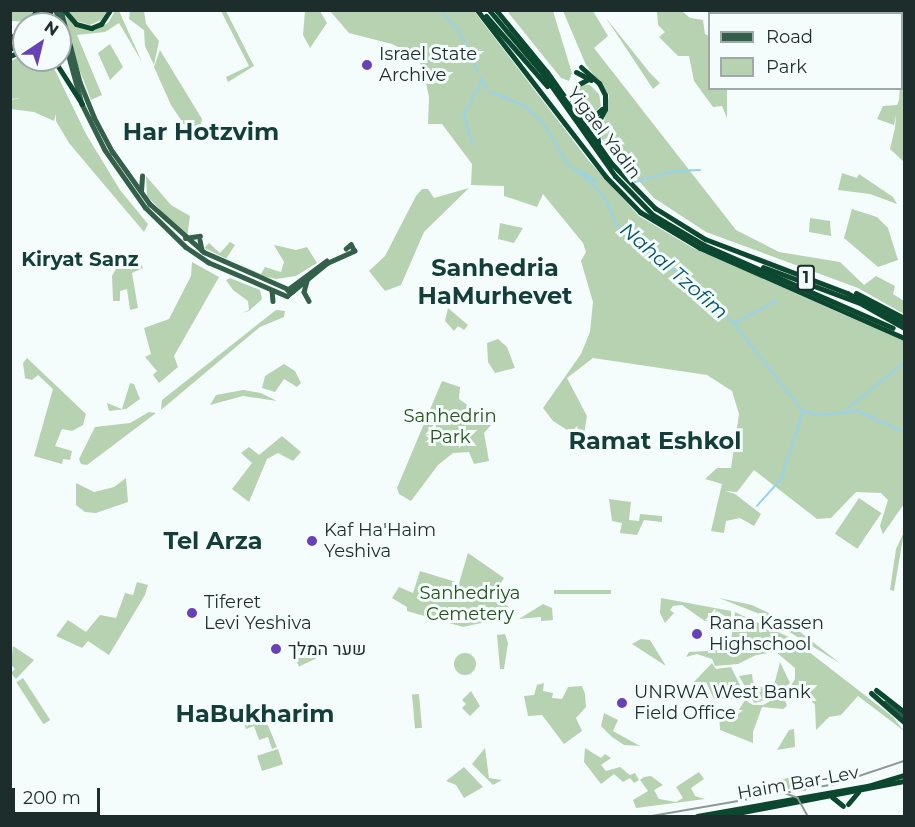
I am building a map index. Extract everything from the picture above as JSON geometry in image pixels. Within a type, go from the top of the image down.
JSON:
[{"type":"highway","points":[[63,10],[76,24],[91,28],[103,22],[110,10]]},
{"type":"highway","points":[[478,10],[598,166],[640,212],[669,232],[904,337]]},
{"type":"highway","points":[[478,10],[576,122]]},
{"type":"highway","name":"Yigael Yadin","points":[[489,10],[528,55],[615,176],[643,206],[681,233],[716,250]]},
{"type":"highway","name":"Yigael Yadin","points":[[496,10],[572,106],[598,145],[648,202],[705,239]]},
{"type":"highway","points":[[581,67],[599,82],[606,96],[605,109],[596,127],[598,145]]},
{"type":"highway","points":[[62,72],[82,104]]},
{"type":"highway","points":[[572,106],[589,117],[600,112],[603,97],[592,81],[576,72]]},
{"type":"highway","points":[[577,85],[583,80],[592,81]]},
{"type":"highway","points":[[705,239],[858,294],[904,318]]},
{"type":"highway","name":"1","points":[[705,239],[847,293],[904,323]]},
{"type":"highway","points":[[716,250],[867,314],[904,337]]},
{"type":"highway","name":"1","points":[[716,250],[845,297],[904,328]]},
{"type":"highway","points":[[904,717],[873,691],[904,717]]},
{"type":"highway","name":"Haim Bar-Lev","points":[[697,816],[868,786],[904,775]]},
{"type":"highway","name":"Haim Bar-Lev","points":[[722,816],[858,792],[904,781]]},
{"type":"highway","points":[[831,796],[846,805],[858,792]]},
{"type":"main road","points":[[72,53],[94,117],[143,196],[184,238],[204,252],[291,290]]},
{"type":"main road","points":[[72,71],[82,104],[122,178],[165,229],[208,262],[285,295],[300,280],[347,251],[291,290]]},
{"type":"main road","points":[[142,177],[143,196]]},
{"type":"main road","points":[[184,238],[200,238],[204,252]]},
{"type":"main road","points":[[309,279],[304,289],[309,301]]},
{"type":"main road","points":[[277,284],[300,280]]},
{"type":"main road","points":[[270,288],[273,301]]},
{"type":"green space","points":[[10,11],[43,11],[12,12],[11,21]]},
{"type":"green space","points":[[107,11],[101,20],[90,25],[77,21],[72,12],[69,12]]},
{"type":"green space","points":[[115,11],[119,11],[142,62],[119,23],[105,32],[77,35],[102,95],[91,100],[72,50],[72,22],[80,28],[94,30],[108,23]]},
{"type":"green space","points":[[130,11],[144,11],[146,24],[159,41],[154,65],[145,46],[144,30],[129,19]]},
{"type":"green space","points":[[221,11],[226,11],[254,66],[228,82],[226,77],[249,66]]},
{"type":"green space","points":[[305,11],[320,11],[327,23],[310,48],[303,35]]},
{"type":"green space","points":[[330,11],[474,11],[589,161],[639,216],[693,248],[904,341],[904,504],[883,534],[880,526],[888,500],[881,493],[856,492],[831,518],[817,519],[754,470],[737,492],[725,491],[735,494],[761,514],[754,526],[740,518],[726,521],[724,533],[711,531],[722,484],[705,479],[717,468],[731,468],[739,414],[732,391],[707,375],[593,358],[567,378],[587,416],[583,440],[553,421],[543,408],[581,354],[590,332],[593,302],[581,261],[586,252],[583,243],[543,194],[537,207],[504,196],[504,186],[471,185],[472,164],[442,124],[428,124],[429,97],[422,66],[414,55],[392,44],[349,33]]},
{"type":"green space","points":[[507,11],[553,11],[572,73],[569,81],[561,78]]},
{"type":"green space","points":[[563,11],[593,11],[608,36],[594,48],[736,230],[779,252],[840,262],[864,285],[876,276],[895,286],[893,294],[904,301],[904,314],[858,288],[706,232],[654,198],[601,138],[609,95],[586,65]]},
{"type":"green space","points":[[657,11],[682,11],[690,18],[703,20],[705,34],[708,36],[708,90],[727,90],[727,118],[722,106],[713,107],[694,81],[689,56],[678,56],[659,37],[665,32],[658,25]]},
{"type":"green space","points":[[606,18],[660,83],[653,89]]},
{"type":"green space","points":[[110,44],[123,67],[110,80],[98,53]]},
{"type":"green space","points":[[160,50],[202,119],[199,132],[187,129],[171,105],[154,67]]},
{"type":"green space","points":[[11,61],[12,72],[56,72],[86,134],[120,190],[148,224],[144,232],[69,143],[56,121],[56,114],[54,121],[34,112],[11,109],[11,100],[21,98],[11,99]]},
{"type":"green space","points":[[903,66],[904,162],[890,149],[896,115],[894,125],[877,119],[883,106],[897,105],[900,90],[903,90]]},
{"type":"green space","points":[[582,84],[590,85],[599,94],[601,106],[593,114],[587,114],[573,97]]},
{"type":"green space","points":[[842,173],[857,178],[859,174],[893,197],[897,204],[870,194],[838,190]]},
{"type":"green space","points":[[146,176],[171,205],[190,216],[187,238],[147,196]]},
{"type":"green space","points":[[469,188],[424,232],[401,285],[385,291],[369,271],[385,256],[416,196],[422,189],[428,189],[434,198]]},
{"type":"green space","points":[[852,209],[877,217],[888,228],[898,260],[878,267],[844,238]]},
{"type":"green space","points":[[810,218],[830,221],[831,236],[809,232]]},
{"type":"green space","points":[[500,223],[523,228],[514,243],[498,239]]},
{"type":"green space","points":[[230,242],[235,245],[226,259],[204,248],[209,243],[220,253]]},
{"type":"green space","points":[[274,245],[296,250],[307,247],[317,263],[296,276],[276,279],[262,276],[233,262],[261,274],[265,267],[281,272],[284,262]]},
{"type":"green space","points":[[121,260],[139,261],[143,268],[132,273],[138,308],[130,310],[127,289],[120,291],[120,301],[113,301],[112,276]]},
{"type":"green space","points":[[192,262],[219,277],[174,356],[178,367],[159,383],[153,375],[157,371],[145,357],[151,354],[144,328],[169,319],[191,276]]},
{"type":"green space","points":[[230,278],[260,290],[262,299],[249,311],[242,313],[249,310],[248,301],[233,290],[226,280]]},
{"type":"green space","points":[[448,308],[468,325],[464,330],[458,326],[454,331],[445,321]]},
{"type":"green space","points":[[276,310],[285,311],[284,317],[260,327],[161,410],[162,400]]},
{"type":"green space","points":[[498,339],[507,347],[515,368],[495,373],[488,362],[487,343]]},
{"type":"green space","points":[[27,358],[86,414],[83,425],[72,431],[62,429],[55,446],[72,451],[70,460],[63,459],[62,464],[34,456],[53,389],[38,375],[32,380],[25,378],[23,363]]},
{"type":"green space","points":[[284,364],[295,371],[301,383],[297,387],[284,379],[275,392],[262,388],[265,376]]},
{"type":"green space","name":"Sanhedrin Park","points":[[442,381],[460,387],[459,399],[493,423],[484,433],[489,461],[474,464],[469,452],[453,453],[438,465],[411,501],[399,494],[397,488]]},
{"type":"green space","points":[[130,383],[134,384],[140,399],[126,409],[109,411],[107,403],[122,409]]},
{"type":"green space","points":[[243,390],[261,393],[277,401],[243,396],[210,405],[216,395]]},
{"type":"green space","points":[[149,412],[156,413],[87,465],[81,464],[79,459],[95,427],[130,423]]},
{"type":"green space","points":[[282,436],[301,452],[293,461],[278,453],[267,459],[249,502],[232,489],[252,463],[241,453],[249,447],[259,455]]},
{"type":"green space","points":[[126,478],[128,502],[96,513],[85,512],[76,505],[76,483],[94,492],[114,487]]},
{"type":"green space","points":[[859,498],[881,513],[857,549],[835,534]]},
{"type":"green space","points":[[609,499],[631,502],[629,520],[639,521],[640,514],[662,516],[662,522],[644,520],[637,535],[620,533],[622,523],[612,521]]},
{"type":"green space","points":[[904,532],[894,591],[890,590],[896,549]]},
{"type":"green space","name":"Sanhedriya Cemetery","points":[[468,553],[504,578],[492,597],[509,607],[490,621],[463,627],[407,611],[407,607],[392,598],[399,587],[413,593],[420,571],[459,583]]},
{"type":"green space","points":[[137,582],[148,585],[145,595],[109,655],[88,641],[82,648],[56,636],[68,620],[86,632],[100,615],[116,618],[125,593],[133,595]]},
{"type":"green space","points":[[554,590],[611,590],[611,594],[554,594]]},
{"type":"green space","points":[[661,598],[731,611],[731,620],[717,611],[709,624],[682,605],[673,606],[670,610],[674,613],[665,623],[660,613]]},
{"type":"green space","points":[[719,598],[752,605],[786,621],[841,664],[762,615]]},
{"type":"green space","points":[[543,604],[552,608],[553,620],[541,621],[541,617],[519,619]]},
{"type":"green space","points":[[735,612],[791,638],[893,717],[904,731],[858,696],[841,715],[829,717],[816,730],[815,705],[798,685],[790,687],[795,679],[795,668],[776,652],[756,655],[738,664],[715,666],[712,659],[697,654],[686,657],[689,652],[724,650],[731,640]]},
{"type":"green space","points":[[505,634],[508,643],[504,669],[500,669],[497,635]]},
{"type":"green space","points":[[641,639],[650,640],[666,666],[632,644]]},
{"type":"green space","points":[[309,643],[316,658],[299,666],[292,651]]},
{"type":"green space","points":[[13,646],[34,660],[16,679],[11,673],[15,669],[11,665]]},
{"type":"green space","points":[[465,653],[473,656],[476,664],[473,672],[465,675],[457,672],[454,664],[457,656]]},
{"type":"green space","points":[[780,662],[790,683],[775,698],[754,703],[739,676],[752,674],[753,682],[772,693]]},
{"type":"green space","points":[[712,663],[716,669],[731,667],[744,693],[731,699],[714,699],[706,682],[698,688],[703,694],[701,697],[692,690],[692,684]]},
{"type":"green space","points":[[23,678],[50,720],[44,724],[16,682]]},
{"type":"green space","points":[[544,683],[543,691],[553,693],[552,698],[562,699],[568,687],[582,686],[585,694],[586,707],[576,718],[582,731],[564,744],[542,715],[528,716],[524,696],[534,695],[537,685]]},
{"type":"green space","points":[[471,691],[480,706],[470,716],[462,708],[466,704],[462,700]]},
{"type":"green space","points":[[419,694],[422,728],[415,728],[412,695]]},
{"type":"green space","points":[[783,694],[787,706],[783,709],[762,707],[753,732],[753,743],[720,730],[719,713],[732,721],[745,700],[753,705],[763,705]]},
{"type":"green space","points":[[604,713],[618,720],[613,731],[640,746],[624,745],[612,737],[601,726]]},
{"type":"green space","points":[[264,716],[277,747],[272,749],[268,737],[259,740],[254,726],[246,729],[244,723]]},
{"type":"green space","points":[[794,729],[795,747],[777,750],[789,730]]},
{"type":"green space","points":[[485,748],[489,778],[502,780],[493,785],[472,764]]},
{"type":"green space","points":[[585,748],[601,758],[605,754],[611,758],[601,765],[606,771],[620,767],[630,775],[635,773],[639,780],[634,783],[630,778],[623,782],[614,774],[601,784],[584,762]]},
{"type":"green space","points":[[278,749],[283,764],[262,771],[257,756]]},
{"type":"green space","points":[[464,767],[483,787],[464,798],[456,785],[446,781]]},
{"type":"green space","points":[[699,772],[704,779],[691,788],[695,796],[705,799],[636,808],[633,800],[648,791],[640,780],[644,777],[651,776],[663,785],[654,790],[659,799],[676,802],[683,798],[676,787]]},
{"type":"green space","points":[[790,777],[793,788],[745,798],[775,782]]},
{"type":"waterway","name":"Nahal Tzofim","points":[[441,10],[460,32],[478,71]]},
{"type":"waterway","name":"Nahal Tzofim","points":[[481,78],[487,88]]},
{"type":"waterway","points":[[472,143],[464,115],[482,80]]},
{"type":"waterway","name":"Nahal Tzofim","points":[[491,92],[525,106],[543,122],[568,164],[586,177],[606,199],[617,225],[650,254],[692,282],[734,323],[803,411],[819,415],[858,411],[904,432]]},
{"type":"waterway","name":"Nahal Tzofim","points":[[578,170],[598,182]]},
{"type":"waterway","points":[[635,182],[674,171],[700,170]]},
{"type":"waterway","points":[[735,323],[776,301]]},
{"type":"waterway","points":[[847,409],[904,363]]},
{"type":"waterway","points":[[757,506],[781,479],[803,412]]},
{"type":"tram line","points":[[652,816],[835,784],[904,761]]},
{"type":"tram line","points":[[785,793],[798,798],[808,816]]},
{"type":"place","name":"Israel State Archive","points":[[367,65]]},
{"type":"place","name":"Kaf Ha'Haim Yeshiva","points":[[312,541]]},
{"type":"place","name":"Tiferet Levi Yeshiva","points":[[192,613]]},
{"type":"place","name":"Rana Kassen Highschool","points":[[697,634]]},
{"type":"place","name":"שער המלך","points":[[276,649]]},
{"type":"place","name":"UNRWA West Bank Field Office","points":[[622,703]]},
{"type":"district","name":"Har Hotzvim","points":[[201,132]]},
{"type":"district","name":"Kiryat Sanz","points":[[80,259]]},
{"type":"district","name":"Sanhedria HaMurhevet","points":[[495,282]]},
{"type":"district","name":"Ramat Eshkol","points":[[655,441]]},
{"type":"district","name":"Tel Arza","points":[[213,541]]},
{"type":"district","name":"HaBukharim","points":[[255,714]]}]
